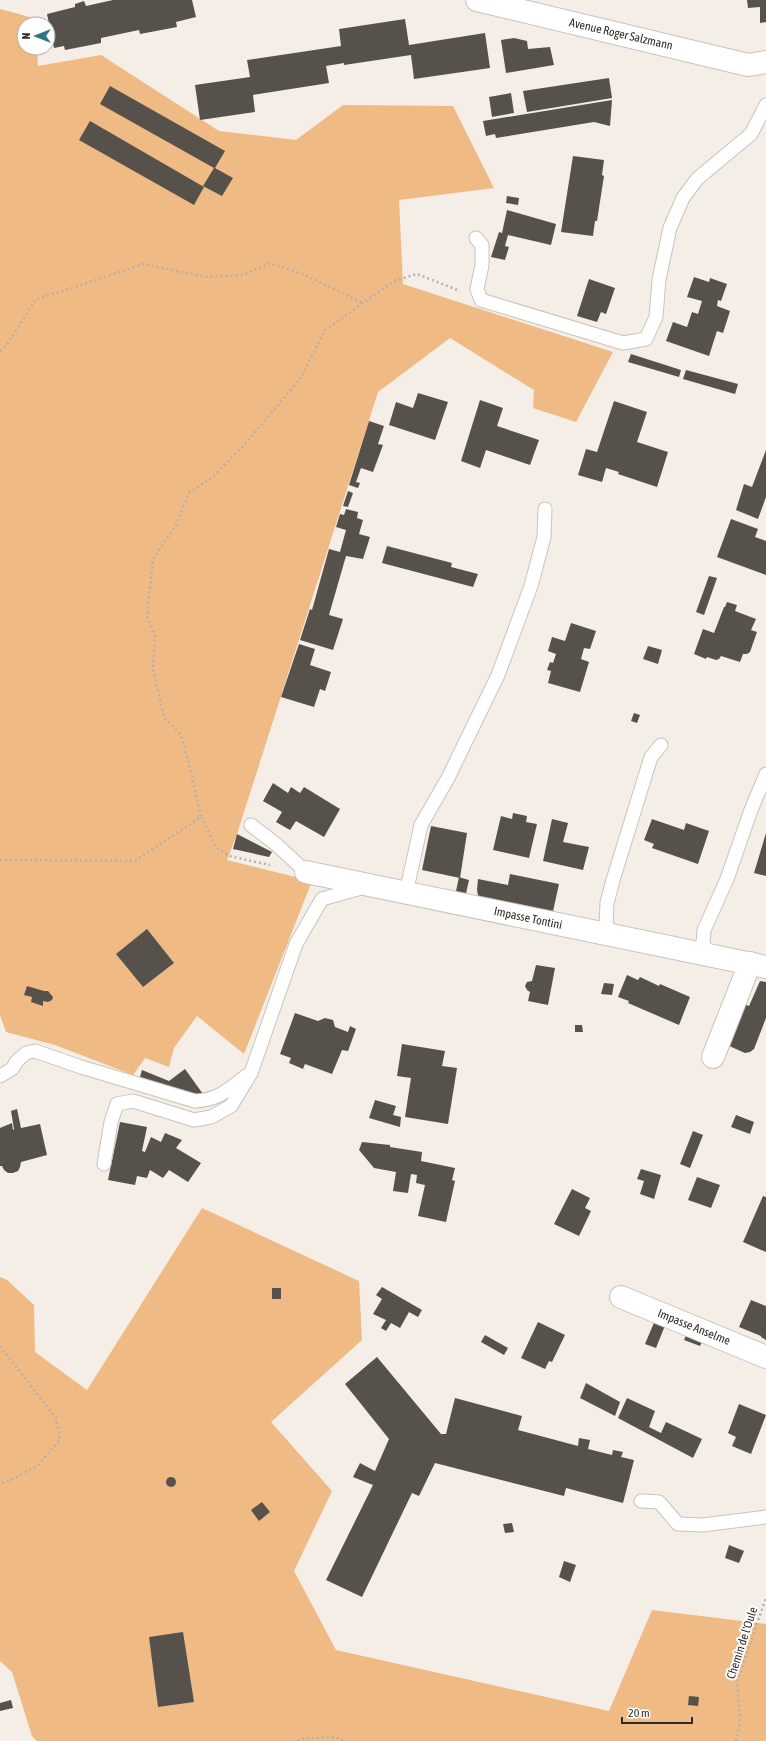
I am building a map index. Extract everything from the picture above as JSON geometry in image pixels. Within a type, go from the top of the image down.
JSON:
[{"type":"street","name":"Avenue Roger Salzmann","points":[[477,0],[748,64],[766,62]]},
{"type":"street","name":"Impasse Tontini","points":[[306,872],[758,965],[713,1057]]},
{"type":"street","name":"Impasse Anselme","points":[[621,1296],[766,1356]]},
{"type":"lane","points":[[476,238],[482,245],[482,265],[476,289],[481,300],[623,343],[646,339],[656,316],[660,279],[670,228],[682,198],[697,179],[751,134],[766,105]]},
{"type":"lane","points":[[406,893],[421,824],[448,778],[498,675],[531,586],[544,537],[545,509]]},
{"type":"lane","points":[[614,936],[606,924],[608,903],[613,880],[651,757],[661,746]]},
{"type":"lane","points":[[708,955],[703,943],[704,930],[727,879],[750,810],[766,774]]},
{"type":"lane","points":[[251,825],[277,845],[306,872]]},
{"type":"lane","points":[[104,1164],[111,1122],[117,1104],[133,1101],[194,1120],[212,1117],[231,1106],[251,1073],[296,944],[322,899],[371,886]]},
{"type":"lane","points":[[0,1076],[12,1068],[26,1053],[35,1051],[195,1101],[208,1101],[218,1096],[251,1073]]},
{"type":"lane","points":[[642,1501],[659,1502],[678,1524],[703,1525],[766,1517]]},
{"type":"path","points":[[0,351],[6,346],[36,298],[81,285],[143,264],[206,277],[243,275],[270,263],[304,275],[363,303]]},
{"type":"path","points":[[229,856],[216,847],[201,817],[181,735],[164,717],[153,669],[155,636],[147,616],[153,558],[176,525],[189,493],[214,477],[244,445],[301,378],[325,330],[394,281],[417,274],[481,300]]},
{"type":"path","points":[[0,860],[135,861],[201,817]]},
{"type":"path","points":[[0,1346],[56,1418],[60,1440],[38,1465],[11,1480],[0,1484]]},
{"type":"path","name":"Chemin de l'Oule","points":[[736,1741],[740,1722],[737,1682],[766,1598]]},
{"type":"path","points":[[298,1741],[299,1739],[335,1737],[344,1741]]},
{"type":"shaded area","points":[[0,9],[26,16],[16,16],[16,56],[37,56],[38,66],[101,55],[219,131],[296,140],[343,105],[453,106],[494,188],[399,200],[403,284],[613,352],[576,422],[533,408],[534,390],[450,338],[378,392],[237,834],[227,860],[312,881],[244,1054],[197,1016],[174,1048],[169,1067],[145,1058],[133,1075],[55,1045],[6,1032],[0,1015]]},
{"type":"shaded area","points":[[202,1208],[359,1281],[362,1340],[271,1422],[332,1491],[294,1571],[336,1650],[609,1711],[652,1610],[766,1624],[766,1741],[37,1741],[32,1736],[12,1672],[0,1661],[0,1277],[7,1280],[34,1305],[35,1352],[87,1390]]},
{"type":"building","points":[[113,0],[192,0],[196,17],[176,22],[177,27],[140,34],[139,30],[101,38],[101,43],[65,50],[64,46],[56,48],[56,16],[47,16],[47,14],[75,7],[75,4],[84,1],[86,6]]},
{"type":"building","points":[[747,0],[766,0],[766,22],[760,23],[760,7],[748,8]]},
{"type":"building","points":[[405,19],[409,45],[485,33],[490,68],[414,79],[411,55],[344,65],[344,63],[326,66],[329,83],[253,95],[255,112],[200,120],[195,85],[250,77],[247,60],[341,46],[339,29]]},
{"type":"building","points":[[514,38],[527,41],[528,49],[550,47],[554,65],[506,73],[501,40]]},
{"type":"building","points":[[609,78],[612,98],[527,112],[523,91]]},
{"type":"building","points":[[110,86],[225,151],[215,168],[233,178],[222,196],[203,186],[214,168],[100,104]]},
{"type":"building","points":[[511,93],[514,113],[492,117],[489,97]]},
{"type":"building","points":[[612,100],[610,126],[594,122],[496,138],[495,134],[486,136],[483,121]]},
{"type":"building","points":[[90,121],[204,187],[194,205],[79,140]]},
{"type":"building","points":[[573,156],[604,160],[602,175],[604,176],[597,221],[595,221],[593,236],[561,232]]},
{"type":"building","points":[[507,196],[519,198],[518,205],[506,203]]},
{"type":"building","points":[[507,210],[556,224],[551,245],[508,235],[505,246],[509,247],[505,260],[491,257],[499,232],[502,233]]},
{"type":"building","points":[[694,277],[709,282],[710,278],[727,284],[721,301],[718,300],[717,306],[730,311],[723,333],[717,331],[709,356],[666,341],[673,322],[687,327],[692,312],[698,314],[702,301],[687,297]]},
{"type":"building","points":[[589,279],[615,288],[606,314],[601,312],[597,322],[577,316]]},
{"type":"building","points":[[631,354],[681,370],[679,377],[628,362]]},
{"type":"building","points":[[686,370],[738,384],[735,394],[683,379]]},
{"type":"building","points":[[418,393],[448,402],[435,440],[389,425],[396,402],[413,408]]},
{"type":"building","points":[[480,400],[503,408],[497,426],[539,440],[530,465],[486,450],[480,468],[461,461]]},
{"type":"building","points":[[614,401],[647,412],[637,442],[668,452],[657,487],[618,474],[619,472],[606,468],[602,482],[578,475],[586,449],[597,452]]},
{"type":"building","points":[[369,421],[384,426],[378,444],[383,445],[373,472],[361,468],[356,482],[360,483],[358,488],[349,485]]},
{"type":"building","points":[[766,450],[766,497],[758,519],[736,510],[744,484],[752,487]]},
{"type":"building","points":[[348,491],[353,493],[348,507],[343,506]]},
{"type":"building","points":[[346,509],[358,512],[357,518],[363,520],[359,534],[370,537],[363,559],[346,556],[329,615],[343,619],[333,650],[300,640],[310,609],[312,610],[329,549],[340,552],[346,530],[336,527],[340,514],[344,515]]},
{"type":"building","points":[[731,519],[758,529],[755,537],[766,541],[766,575],[717,557]]},
{"type":"building","points":[[387,546],[452,563],[451,567],[478,574],[473,587],[382,563]]},
{"type":"building","points":[[709,576],[717,578],[704,615],[696,612]]},
{"type":"building","points":[[727,602],[737,605],[735,611],[756,619],[751,630],[757,632],[750,652],[743,654],[740,662],[721,656],[716,660],[707,657],[706,659],[694,654],[703,629],[714,633]]},
{"type":"building","points":[[571,623],[596,631],[590,649],[584,648],[581,659],[589,662],[580,692],[548,683],[551,671],[547,670],[550,662],[553,663],[556,654],[548,651],[552,637],[565,641]]},
{"type":"building","points":[[299,644],[315,649],[310,665],[331,672],[325,691],[320,689],[314,707],[281,697]]},
{"type":"building","points":[[648,646],[662,650],[658,664],[643,659]]},
{"type":"building","points":[[634,713],[640,715],[637,723],[631,721]]},
{"type":"building","points":[[273,783],[288,793],[291,787],[300,793],[304,787],[340,809],[324,837],[296,821],[290,830],[276,822],[282,812],[263,801]]},
{"type":"building","points":[[513,813],[527,816],[526,822],[537,824],[529,858],[493,850],[501,816],[512,819]]},
{"type":"building","points":[[552,819],[568,823],[563,842],[589,847],[583,870],[543,861]]},
{"type":"building","points":[[652,819],[684,830],[686,823],[709,831],[698,864],[652,848],[654,844],[644,840]]},
{"type":"building","points":[[431,826],[467,833],[460,878],[422,870]]},
{"type":"building","points":[[766,833],[766,876],[754,873]]},
{"type":"building","points":[[237,834],[272,852],[269,857],[233,849]]},
{"type":"building","points":[[510,874],[559,884],[552,916],[479,901],[477,890],[478,879],[508,885]]},
{"type":"building","points":[[459,877],[469,880],[465,898],[455,896]]},
{"type":"building","points":[[147,929],[174,963],[143,987],[116,954]]},
{"type":"building","points":[[536,965],[555,968],[548,1005],[528,1001],[530,992],[525,986],[527,982],[532,981]]},
{"type":"building","points":[[627,975],[638,980],[640,977],[659,986],[660,984],[690,997],[679,1025],[628,1003],[629,1001],[618,997]]},
{"type":"building","points":[[760,981],[766,982],[766,1018],[754,1049],[745,1053],[727,1045],[744,1004],[749,1006]]},
{"type":"building","points":[[604,983],[614,984],[612,995],[601,994]]},
{"type":"building","points":[[27,986],[48,991],[53,997],[52,1000],[48,1002],[43,1001],[43,1006],[31,1002],[32,997],[24,995]]},
{"type":"building","points":[[295,1013],[318,1021],[325,1018],[333,1020],[335,1027],[348,1032],[350,1026],[356,1029],[348,1051],[342,1050],[332,1074],[305,1064],[303,1069],[289,1063],[291,1058],[280,1054]]},
{"type":"building","points":[[575,1025],[582,1025],[583,1032],[575,1032]]},
{"type":"building","points":[[402,1044],[445,1051],[442,1066],[457,1068],[448,1124],[405,1117],[411,1078],[397,1076]]},
{"type":"building","points":[[185,1069],[203,1094],[195,1096],[140,1077],[142,1070],[169,1081]]},
{"type":"building","points":[[375,1100],[396,1106],[393,1115],[401,1117],[400,1127],[369,1118]]},
{"type":"building","points":[[17,1109],[21,1128],[40,1124],[47,1155],[21,1162],[18,1171],[8,1173],[2,1166],[0,1166],[0,1128],[12,1123],[13,1130],[14,1129],[11,1111]]},
{"type":"building","points":[[736,1115],[754,1122],[750,1134],[731,1127]]},
{"type":"building","points":[[120,1122],[147,1127],[142,1151],[145,1152],[151,1137],[161,1142],[165,1133],[182,1140],[176,1148],[201,1163],[188,1182],[169,1170],[163,1178],[150,1170],[147,1178],[137,1176],[135,1185],[108,1180]]},
{"type":"building","points":[[693,1131],[703,1135],[690,1168],[680,1164]]},
{"type":"building","points":[[362,1142],[390,1145],[390,1147],[422,1152],[421,1161],[455,1168],[452,1180],[455,1181],[446,1222],[418,1216],[425,1185],[416,1183],[417,1175],[411,1174],[408,1193],[393,1191],[396,1172],[374,1168],[359,1150]]},
{"type":"building","points":[[641,1169],[661,1175],[654,1199],[640,1194],[644,1181],[637,1179]]},
{"type":"building","points":[[697,1177],[720,1185],[711,1208],[688,1200]]},
{"type":"building","points":[[572,1189],[590,1198],[585,1208],[591,1211],[579,1236],[554,1224]]},
{"type":"building","points":[[763,1196],[766,1197],[766,1252],[743,1242]]},
{"type":"building","points":[[382,1287],[422,1310],[418,1317],[409,1312],[400,1328],[391,1323],[386,1331],[381,1328],[386,1320],[373,1314],[382,1299],[376,1295]]},
{"type":"building","points":[[272,1288],[281,1288],[281,1299],[272,1299]]},
{"type":"building","points":[[751,1300],[766,1306],[766,1340],[761,1336],[739,1327]]},
{"type":"building","points":[[656,1318],[666,1323],[656,1348],[645,1344]]},
{"type":"building","points":[[538,1322],[565,1335],[552,1362],[549,1361],[545,1369],[521,1358]]},
{"type":"building","points":[[688,1331],[704,1338],[700,1346],[684,1340]]},
{"type":"building","points":[[485,1335],[508,1348],[504,1355],[481,1342]]},
{"type":"building","points":[[377,1357],[441,1434],[446,1434],[455,1398],[522,1416],[518,1430],[578,1446],[579,1438],[590,1440],[588,1449],[612,1455],[613,1450],[623,1452],[621,1457],[634,1460],[623,1503],[566,1488],[564,1496],[435,1463],[419,1496],[412,1493],[362,1597],[326,1580],[373,1485],[353,1477],[360,1463],[375,1471],[389,1439],[345,1384]]},
{"type":"building","points":[[586,1383],[620,1402],[615,1416],[580,1398]]},
{"type":"building","points":[[627,1398],[655,1411],[649,1427],[661,1433],[666,1422],[702,1439],[693,1458],[618,1418]]},
{"type":"building","points":[[739,1404],[766,1415],[751,1454],[732,1446],[736,1437],[728,1433]]},
{"type":"building","points":[[169,1477],[173,1477],[175,1478],[175,1486],[169,1487],[166,1484],[166,1480]]},
{"type":"building","points":[[262,1502],[270,1512],[259,1521],[251,1510]]},
{"type":"building","points":[[512,1523],[514,1532],[505,1533],[503,1524]]},
{"type":"building","points":[[729,1545],[744,1551],[739,1563],[725,1558]]},
{"type":"building","points":[[564,1561],[576,1565],[570,1582],[559,1577]]},
{"type":"building","points":[[183,1632],[194,1702],[158,1707],[149,1637]]},
{"type":"building","points":[[689,1696],[699,1697],[698,1706],[688,1705]]},
{"type":"building","points":[[11,1700],[13,1708],[0,1711],[0,1703]]}]
